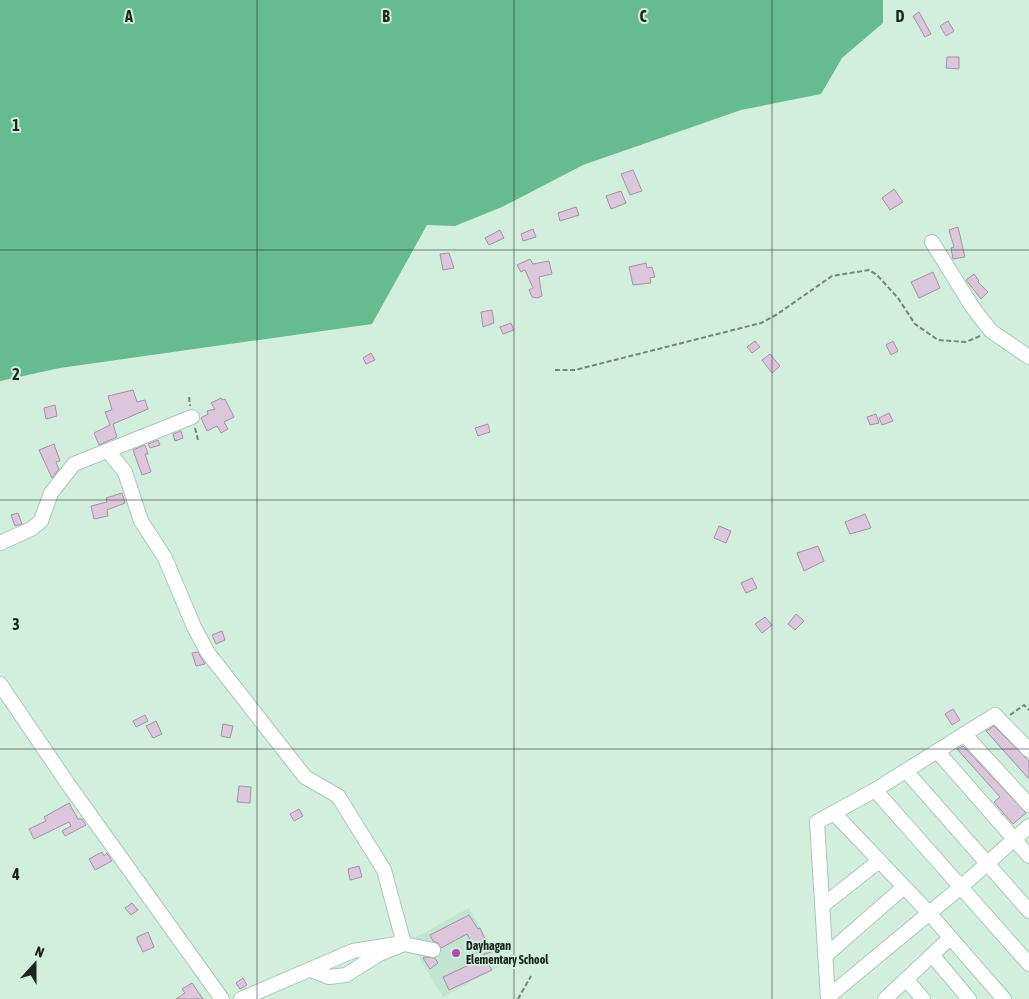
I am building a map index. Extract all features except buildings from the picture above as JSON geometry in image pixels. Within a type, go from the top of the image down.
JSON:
[{"type":"street","points":[[932,242],[973,308],[991,331],[1029,357]]},
{"type":"street","points":[[0,543],[31,529],[41,521],[52,493],[74,464],[192,417]]},
{"type":"street","points":[[108,451],[125,472],[140,520],[165,558],[194,627],[208,653],[305,777],[338,796],[384,870],[404,944]]},
{"type":"street","points":[[0,684],[68,784],[222,999]]},
{"type":"street","points":[[828,998],[817,822],[875,790],[995,715],[1029,750]]},
{"type":"street","points":[[964,734],[1029,805]]},
{"type":"street","points":[[937,752],[1029,856]]},
{"type":"street","points":[[906,771],[1029,911]]},
{"type":"street","points":[[875,790],[962,886],[1029,964]]},
{"type":"street","points":[[834,813],[930,913],[1004,999]]},
{"type":"street","points":[[828,998],[962,886],[1029,826]]},
{"type":"street","points":[[822,906],[880,861]]},
{"type":"street","points":[[825,956],[904,887]]},
{"type":"street","points":[[885,999],[950,938]]},
{"type":"street","points":[[310,970],[329,977],[346,975],[379,954],[404,944]]},
{"type":"street","points":[[241,999],[353,951],[404,944],[433,950]]},
{"type":"street","points":[[932,955],[969,999]]},
{"type":"street","points":[[906,980],[923,999]]},
{"type":"path","points":[[555,370],[575,370],[761,323],[832,276],[869,270],[877,275],[898,298],[916,324],[938,340],[966,342],[991,331]]},
{"type":"path","points":[[1000,721],[1024,705],[1029,710]]},
{"type":"path","points":[[518,999],[531,976]]},
{"type":"shaded area","points":[[0,0],[883,0],[883,23],[842,58],[821,94],[741,110],[583,165],[502,207],[455,226],[427,225],[372,324],[60,368],[0,381]]},
{"type":"shaded area","name":"Dayhagan Elementary School","points":[[469,908],[502,965],[443,997],[409,941]]},
{"type":"place","name":"Dayhagan Elementary School","points":[[456,953]]}]
